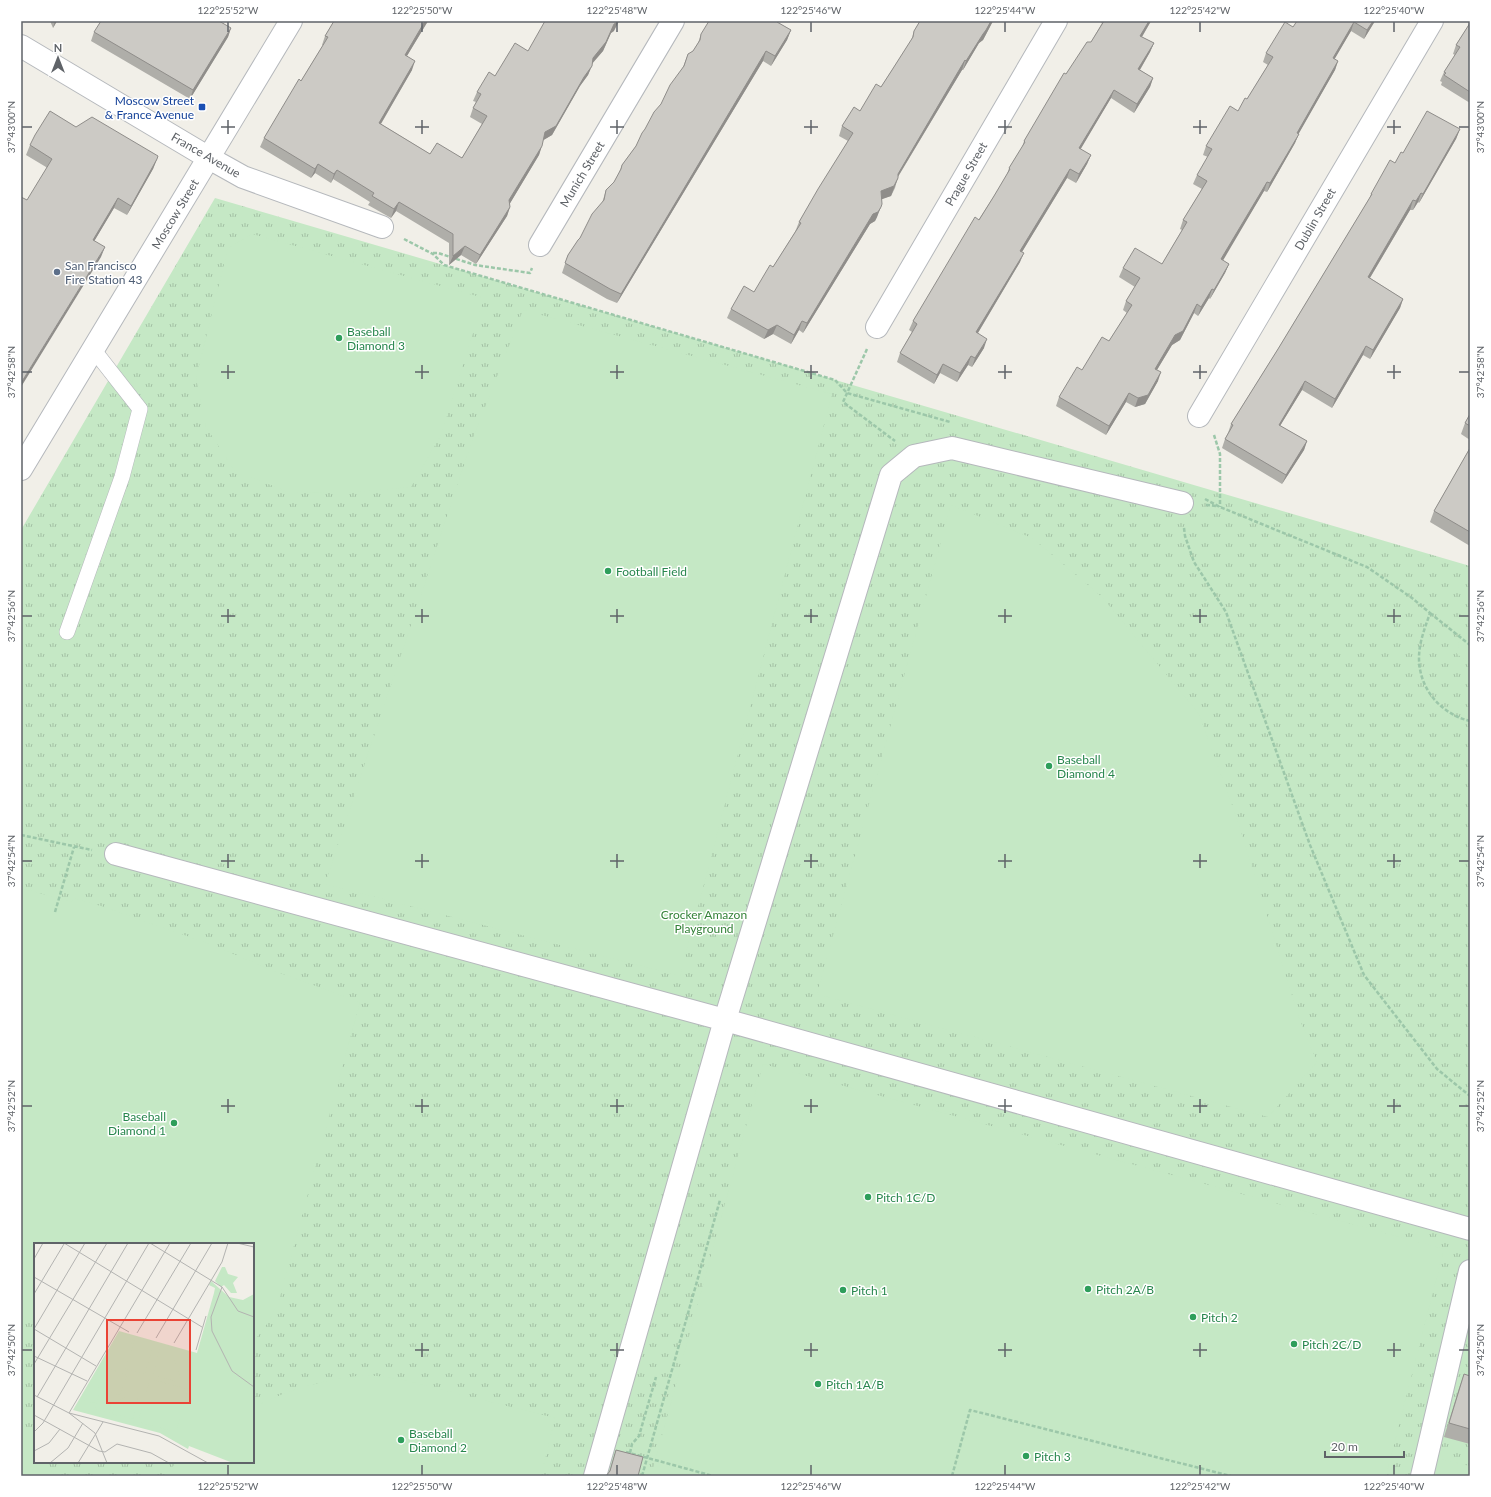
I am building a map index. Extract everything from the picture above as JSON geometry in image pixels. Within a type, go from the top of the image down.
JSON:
[{"type":"street","name":"Moscow Street","points":[[21,469],[291,21]]},
{"type":"street","name":"Munich Street","points":[[540,245],[672,21]]},
{"type":"street","name":"Prague Street","points":[[877,327],[1056,21]]},
{"type":"street","name":"Dublin Street","points":[[1199,416],[1432,21]]},
{"type":"street","name":"France Avenue","points":[[21,46],[243,177],[382,227]]},
{"type":"street","points":[[595,1476],[725,1020],[891,475],[914,456],[952,448],[1182,503]]},
{"type":"street","points":[[116,854],[725,1020],[1470,1229]]},
{"type":"street","points":[[1422,1476],[1470,1272]]},
{"type":"lane","points":[[67,632],[122,477],[140,408],[93,349]]},
{"type":"path","points":[[382,227],[433,254],[444,265],[835,380],[847,393]]},
{"type":"path","points":[[433,254],[438,253],[475,265],[530,273],[540,245]]},
{"type":"path","points":[[877,327],[843,402],[887,435]]},
{"type":"path","points":[[1199,416],[1214,434],[1220,454],[1220,507],[1367,567],[1430,613],[1470,646]]},
{"type":"path","points":[[1182,503],[1185,536],[1194,562],[1226,612],[1310,845],[1364,975],[1437,1069],[1470,1096]]},
{"type":"path","points":[[1430,613],[1420,644],[1419,659],[1423,679],[1432,698],[1442,708],[1455,716],[1470,722]]},
{"type":"path","points":[[21,835],[116,854]]},
{"type":"path","points":[[56,912],[74,846]]},
{"type":"path","points":[[642,1476],[720,1200]]},
{"type":"path","points":[[630,1453],[632,1444],[639,1436],[656,1377]]},
{"type":"path","points":[[952,1476],[970,1410],[1231,1476]]},
{"type":"path","points":[[604,1446],[713,1476]]},
{"type":"green space","name":"Crocker Amazon Playground","points":[[215,198],[1470,566],[1470,1476],[21,1476],[21,530]]},
{"type":"green space","name":"Baseball Diamond 3","points":[[252,234],[484,298],[441,435],[411,487],[346,493],[288,492],[234,470],[206,427],[196,378],[228,248]]},
{"type":"green space","name":"Football Field","points":[[523,310],[832,394],[680,976],[325,884],[473,438]]},
{"type":"green space","name":"Baseball Diamond 4","points":[[951,505],[1032,538],[1102,597],[1199,714],[1237,819],[1299,1018],[1317,1062],[1268,1117],[817,994]]},
{"type":"green space","points":[[1470,629],[1470,664],[1457,654],[1459,642]]},
{"type":"green space","name":"Baseball Diamond 1","points":[[21,888],[72,902],[73,898],[101,906],[207,943],[269,969],[360,1002],[280,1297],[269,1320],[254,1340],[254,1243],[34,1243],[34,1320],[21,1316]]},
{"type":"green space","points":[[763,1064],[1444,1249],[1386,1476],[651,1476]]},
{"type":"green space","name":"Baseball Diamond 2","points":[[366,1375],[408,1381],[555,1418],[541,1476],[164,1476],[176,1463],[254,1463],[254,1407],[294,1390],[322,1382]]},
{"type":"green space","points":[[21,1422],[34,1441],[34,1463],[48,1463],[54,1476],[21,1476]]},
{"type":"green space","points":[[1437,1458],[1470,1466],[1470,1476],[1432,1476]]},
{"type":"building","points":[[101,21],[219,21],[231,28],[193,90],[94,32]]},
{"type":"building","points":[[334,21],[425,21],[405,55],[415,61],[379,123],[430,154],[437,143],[462,158],[487,116],[473,108],[481,94],[477,92],[489,72],[495,76],[515,43],[528,51],[545,21],[618,22],[614,24],[606,42],[593,58],[592,66],[584,77],[556,126],[545,132],[542,146],[509,200],[510,207],[480,255],[465,246],[453,256],[453,234],[399,202],[394,209],[372,196],[374,193],[337,170],[334,174],[318,164],[315,169],[264,138],[299,79],[301,81],[328,37],[325,36]]},
{"type":"building","points":[[709,21],[778,21],[777,22],[791,30],[775,56],[766,51],[621,294],[565,263],[568,255],[580,238],[592,214],[604,200],[606,190],[614,182],[622,165],[636,146],[654,112],[661,104],[670,85],[684,66],[688,54],[693,51],[700,40],[701,34]]},
{"type":"building","points":[[920,21],[991,21],[966,61],[965,60],[898,174],[898,178],[894,186],[881,191],[881,207],[878,212],[873,214],[807,323],[802,321],[794,335],[777,325],[768,330],[731,309],[744,286],[754,292],[770,265],[773,267],[801,223],[799,222],[818,189],[853,133],[842,126],[854,107],[860,111],[876,84],[881,87],[913,37],[914,31]]},
{"type":"building","points":[[1104,21],[1149,21],[1140,36],[1154,43],[1138,69],[1153,78],[1137,104],[1114,90],[1079,148],[1091,155],[1079,174],[1070,169],[1020,251],[1024,253],[976,332],[987,339],[975,358],[971,356],[960,373],[943,364],[937,375],[900,353],[917,324],[913,321],[975,217],[979,220],[994,196],[1064,73],[1066,74],[1087,42],[1091,42]]},
{"type":"building","points":[[1297,21],[1373,21],[1367,30],[1354,22],[1333,58],[1338,61],[1297,133],[1299,134],[1270,183],[1267,182],[1221,259],[1229,264],[1214,290],[1212,289],[1201,307],[1197,304],[1183,331],[1175,335],[1155,369],[1161,372],[1148,395],[1138,398],[1129,393],[1109,426],[1059,397],[1077,367],[1082,370],[1102,337],[1109,341],[1132,305],[1126,301],[1140,278],[1123,268],[1135,248],[1162,264],[1187,222],[1183,220],[1207,181],[1197,175],[1212,149],[1206,146],[1230,106],[1238,111],[1245,98],[1247,99],[1273,57],[1266,53],[1285,22],[1293,27]]},
{"type":"building","points":[[1470,23],[1470,92],[1444,75],[1446,73],[1444,72],[1460,47],[1456,45]]},
{"type":"building","points":[[50,111],[76,127],[92,117],[158,156],[131,206],[118,198],[93,240],[105,247],[21,383],[21,197],[27,200],[52,159],[30,145]]},
{"type":"building","points":[[1427,111],[1460,129],[1423,194],[1421,193],[1416,201],[1413,200],[1368,277],[1403,299],[1373,350],[1366,346],[1335,399],[1305,381],[1279,425],[1307,441],[1286,475],[1225,439],[1233,425],[1231,424],[1372,194],[1390,160],[1395,163],[1401,152],[1403,153]]},
{"type":"building","points":[[1470,414],[1470,426],[1465,423]]},
{"type":"building","points":[[1470,448],[1470,532],[1434,511]]},
{"type":"building","points":[[1464,1374],[1470,1376],[1470,1429],[1449,1423]]},
{"type":"building","points":[[616,1450],[643,1457],[638,1476],[606,1476],[610,1471]]},
{"type":"place","name":"Moscow Street & France Avenue","points":[[202,107]]},
{"type":"place","name":"San Francisco Fire Station 43","points":[[57,272]]},
{"type":"place","name":"Baseball Diamond 3","points":[[339,338]]},
{"type":"place","name":"Football Field","points":[[608,571]]},
{"type":"place","name":"Baseball Diamond 4","points":[[1049,766]]},
{"type":"place","name":"Baseball Diamond 1","points":[[174,1123]]},
{"type":"place","name":"Pitch 1C/D","points":[[868,1197]]},
{"type":"place","name":"Pitch 2A/B","points":[[1088,1289]]},
{"type":"place","name":"Pitch 1","points":[[843,1290]]},
{"type":"place","name":"Pitch 2","points":[[1193,1317]]},
{"type":"place","name":"Pitch 2C/D","points":[[1294,1344]]},
{"type":"place","name":"Pitch 1A/B","points":[[818,1384]]},
{"type":"place","name":"Baseball Diamond 2","points":[[401,1440]]},
{"type":"place","name":"Pitch 3","points":[[1026,1456]]}]
